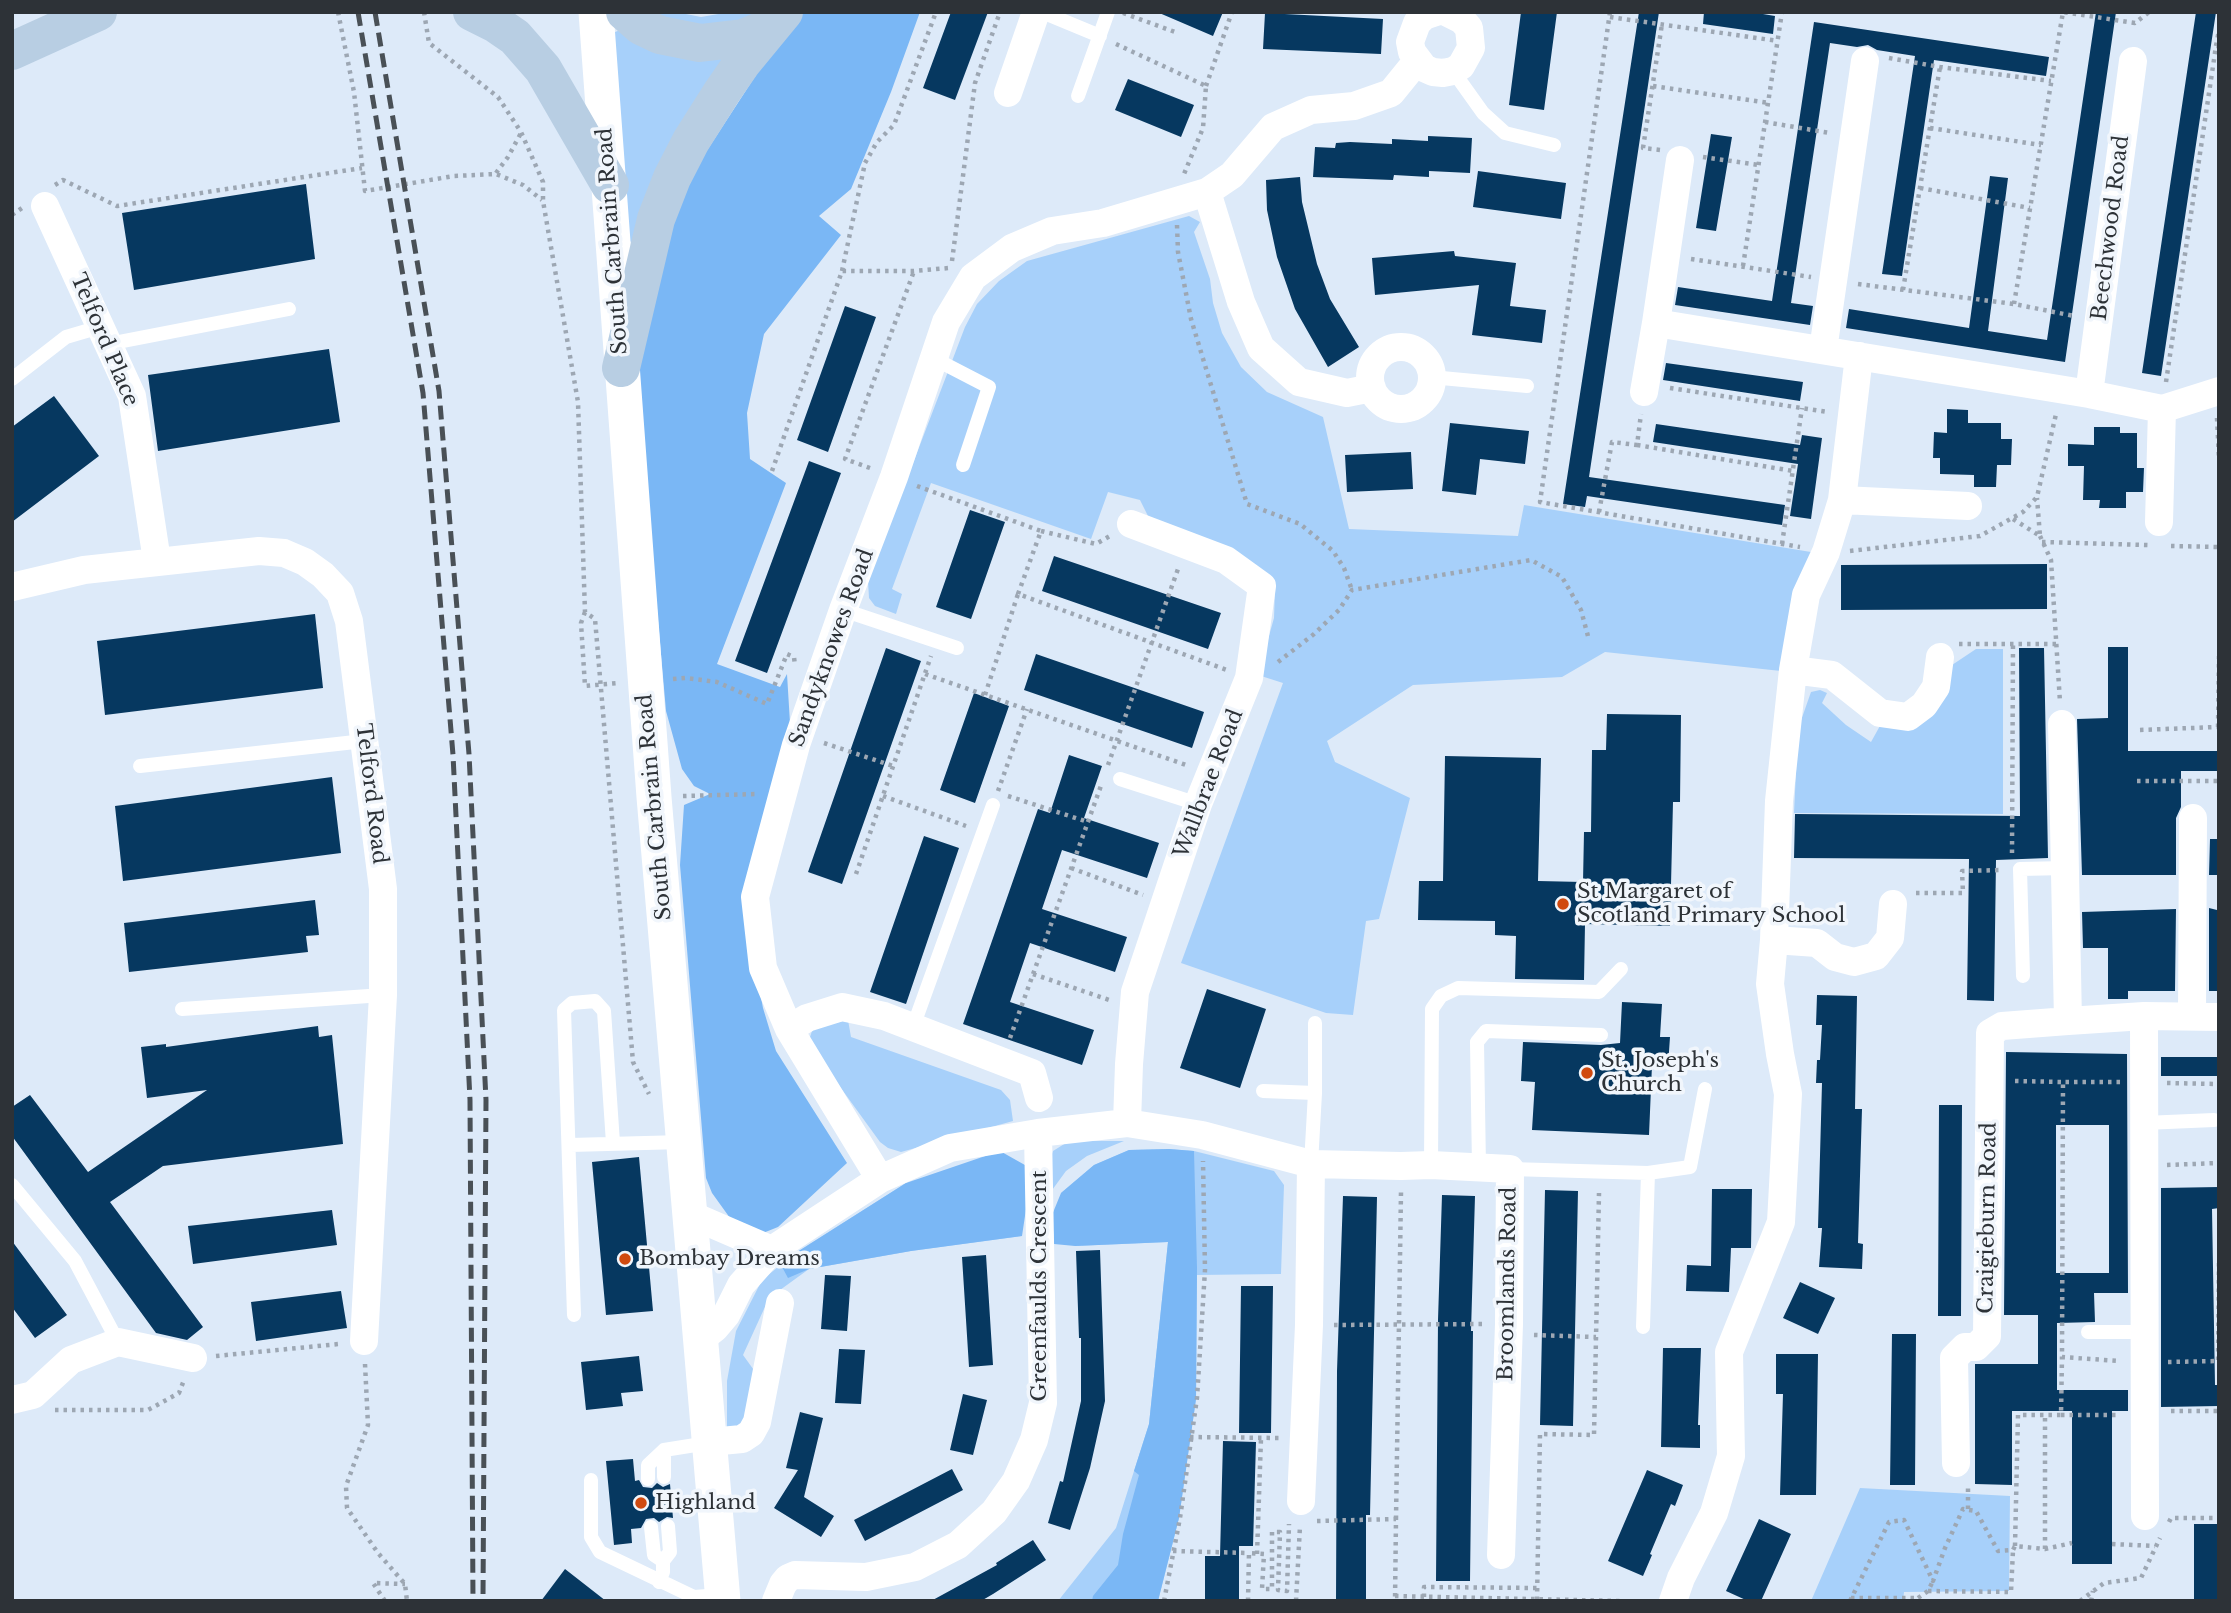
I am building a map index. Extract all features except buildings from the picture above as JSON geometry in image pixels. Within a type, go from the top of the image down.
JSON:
[{"type":"main road","points":[[12,37],[56,12]]},
{"type":"main road","points":[[12,51],[98,12]]},
{"type":"main road","points":[[472,12],[515,37],[543,69],[610,185]]},
{"type":"main road","points":[[625,12],[641,26],[660,35],[700,43],[743,38],[777,20]]},
{"type":"main road","points":[[621,368],[656,219],[672,178],[691,141],[722,92],[777,20]]},
{"type":"street","name":"South Carbrain Road","points":[[596,12],[621,368],[683,1142],[723,1598]]},
{"type":"street","points":[[1008,93],[1036,12]]},
{"type":"street","points":[[1432,13],[1462,20],[1469,28],[1471,38],[1468,58],[1453,71],[1433,72],[1417,61],[1412,52],[1410,42],[1417,23],[1432,13]]},
{"type":"street","points":[[1372,388],[1347,393],[1299,382],[1261,348],[1191,198],[1232,175],[1273,127],[1311,110],[1354,106],[1391,93],[1417,61]]},
{"type":"street","points":[[1823,350],[1865,61]]},
{"type":"street","name":"Beechwood Road","points":[[2089,394],[2133,61]]},
{"type":"street","points":[[1644,388],[1681,155]]},
{"type":"street","name":"Telford Place","points":[[42,198],[132,396],[157,561]]},
{"type":"street","name":"Sandyknowes Road","points":[[880,1179],[789,1029],[763,968],[755,897],[800,735],[843,610],[894,477],[946,322],[972,277],[1012,248],[1052,232],[1103,223],[1191,198]]},
{"type":"street","points":[[1656,323],[2060,389],[2162,409],[2218,392]]},
{"type":"street","points":[[1404,347],[1422,356],[1428,364],[1431,377],[1428,393],[1422,401],[1403,409],[1384,404],[1372,388],[1372,368],[1385,352],[1394,348],[1404,347]]},
{"type":"street","points":[[1673,1601],[1681,1578],[1714,1513],[1731,1456],[1729,1352],[1781,1222],[1788,1094],[1770,984],[1779,801],[1794,670],[1806,595],[1826,552],[1842,500],[1859,356]]},
{"type":"street","points":[[2158,538],[2162,409]]},
{"type":"street","points":[[1842,500],[1968,506]]},
{"type":"street","name":"Wallbrae Road","points":[[1128,1123],[1129,1064],[1135,992],[1198,804],[1249,678],[1262,586],[1226,560],[1130,524]]},
{"type":"street","name":"Telford Road","points":[[12,587],[84,570],[259,551],[284,553],[305,562],[323,575],[340,593],[349,621],[383,889],[383,995],[364,1341]]},
{"type":"street","points":[[1794,670],[1832,675],[1880,713],[1908,717],[1924,705],[1936,687],[1940,657]]},
{"type":"street","points":[[2062,724],[2068,1021]]},
{"type":"street","name":"Craigieburn Road","points":[[1956,1463],[1954,1358],[1965,1347],[1976,1346],[1987,1336],[1990,1033],[2002,1026],[2068,1021],[2144,1016],[2205,1017],[2193,818]]},
{"type":"street","points":[[1774,940],[1817,943],[1835,957],[1854,962],[1876,956],[1890,939],[1893,904]]},
{"type":"street","points":[[789,1029],[807,1018],[842,1007],[884,1016],[1032,1073],[1039,1098]]},
{"type":"street","points":[[2144,1016],[2145,1516]]},
{"type":"street","name":"Broomlands Road","points":[[701,1339],[726,1315],[741,1284],[772,1250],[880,1179],[950,1149],[1038,1133],[1128,1123],[1202,1135],[1311,1164],[1510,1169],[1509,1329],[1501,1555]]},
{"type":"street","name":"Greenfaulds Crescent","points":[[776,1601],[788,1577],[795,1575],[866,1577],[915,1567],[958,1545],[994,1512],[1016,1481],[1034,1440],[1043,1403],[1038,1133]]},
{"type":"street","points":[[1307,1511],[1304,1438],[1309,1325],[1311,1164]]},
{"type":"street","points":[[691,1215],[772,1250]]},
{"type":"street","points":[[710,1443],[742,1439],[751,1433],[757,1422],[780,1303]]},
{"type":"street","points":[[23,1397],[71,1360],[118,1342],[193,1358]]},
{"type":"lane","points":[[1042,12],[1100,36]]},
{"type":"lane","points":[[1078,96],[1108,12]]},
{"type":"lane","points":[[1453,71],[1483,113],[1505,133],[1553,145]]},
{"type":"lane","points":[[12,379],[66,337],[104,335],[289,309]]},
{"type":"lane","points":[[933,358],[989,387],[963,465]]},
{"type":"lane","points":[[1431,377],[1527,386]]},
{"type":"lane","points":[[843,610],[957,648]]},
{"type":"lane","points":[[140,765],[364,741]]},
{"type":"lane","points":[[1120,779],[1198,804]]},
{"type":"lane","points":[[913,1027],[993,805]]},
{"type":"lane","points":[[2023,976],[2016,869],[2066,868]]},
{"type":"lane","points":[[1431,1165],[1433,1009],[1441,996],[1458,988],[1599,992],[1621,969]]},
{"type":"lane","points":[[182,1009],[383,995]]},
{"type":"lane","points":[[574,1315],[564,1010],[572,1003],[595,1001],[604,1011],[613,1143]]},
{"type":"lane","points":[[1311,1164],[1315,1023]]},
{"type":"lane","points":[[1479,1167],[1478,1042],[1486,1031],[1601,1035]]},
{"type":"lane","points":[[1510,1169],[1648,1173],[1690,1167],[1705,1089]]},
{"type":"lane","points":[[1263,1091],[1315,1093]]},
{"type":"lane","points":[[2144,1123],[2214,1120]]},
{"type":"lane","points":[[570,1145],[683,1142]]},
{"type":"lane","points":[[1643,1327],[1648,1173]]},
{"type":"lane","points":[[12,1185],[75,1261],[118,1342]]},
{"type":"lane","points":[[2088,1332],[2145,1332]]},
{"type":"lane","points":[[648,1479],[648,1465],[664,1450],[710,1443]]},
{"type":"lane","points":[[664,1450],[664,1478]]},
{"type":"lane","points":[[591,1480],[591,1537],[600,1552],[694,1597],[723,1598]]},
{"type":"lane","points":[[659,1582],[663,1561],[670,1552],[668,1526]]},
{"type":"lane","points":[[651,1527],[654,1555],[663,1561]]},
{"type":"path","points":[[338,12],[354,92],[365,191],[454,176],[496,174],[523,185],[543,201]]},
{"type":"path","points":[[424,12],[429,43],[498,97],[521,132],[543,182],[543,201],[578,402],[585,612],[581,623],[585,685]]},
{"type":"path","points":[[772,471],[842,271],[861,193],[865,163],[877,142],[894,125],[936,12]]},
{"type":"path","points":[[842,271],[951,268],[975,83],[1000,12]]},
{"type":"path","points":[[1122,12],[1175,32]]},
{"type":"path","points":[[1233,12],[1206,86],[1203,128],[1183,175],[1191,198],[1178,252],[1191,319],[1247,504],[1300,524],[1333,551],[1344,568],[1352,590]]},
{"type":"path","points":[[1743,266],[1782,12]]},
{"type":"path","points":[[2014,304],[2063,12],[2134,23],[2149,12]]},
{"type":"path","points":[[2122,21],[2123,12]]},
{"type":"path","points":[[1778,41],[1610,14],[1540,502],[1826,552],[1869,550],[1980,536],[2024,512],[2037,497]]},
{"type":"path","points":[[1662,24],[1643,148],[1759,165]]},
{"type":"path","points":[[2162,409],[2219,30]]},
{"type":"path","points":[[1100,36],[1206,86]]},
{"type":"path","points":[[1865,61],[1866,54],[2051,82]]},
{"type":"path","points":[[1903,290],[1940,67]]},
{"type":"path","points":[[1653,86],[1769,103]]},
{"type":"path","points":[[1765,122],[1854,138]]},
{"type":"path","points":[[1930,128],[2041,145]]},
{"type":"path","points":[[496,174],[521,132]]},
{"type":"path","points":[[12,215],[42,198],[63,180],[117,206],[362,168]]},
{"type":"path","points":[[1920,188],[2030,208]]},
{"type":"path","points":[[1666,256],[2014,304],[2099,320]]},
{"type":"path","points":[[914,271],[845,460],[1041,531],[1096,544],[1130,524]]},
{"type":"path","points":[[1637,445],[1644,388],[1852,416]]},
{"type":"path","points":[[2060,389],[2037,497],[2041,539],[2051,560],[2062,724]]},
{"type":"path","points":[[2218,392],[2219,459]]},
{"type":"path","points":[[1782,544],[1801,408]]},
{"type":"path","points":[[1599,512],[1612,442],[1793,471]]},
{"type":"path","points":[[2013,519],[2041,539],[2158,538],[2219,547]]},
{"type":"path","points":[[985,695],[1041,531]]},
{"type":"path","points":[[1002,1060],[1187,545]]},
{"type":"path","points":[[1018,594],[1264,683],[1272,667],[1331,618],[1352,590],[1531,560],[1562,578],[1581,610],[1589,640]]},
{"type":"path","points":[[585,612],[595,619],[633,1062],[650,1098],[658,1098]]},
{"type":"path","points":[[856,874],[936,641]]},
{"type":"path","points":[[1940,657],[1947,644],[2057,644]]},
{"type":"path","points":[[1893,904],[1918,891],[1963,893],[1962,871],[2016,869],[2013,644]]},
{"type":"path","points":[[767,704],[787,654],[794,657],[796,697],[811,702]]},
{"type":"path","points":[[2140,730],[2218,727],[2219,656]]},
{"type":"path","points":[[925,674],[1211,773]]},
{"type":"path","points":[[1027,709],[997,792],[1088,822]]},
{"type":"path","points":[[800,735],[893,766]]},
{"type":"path","points":[[2137,780],[2219,781]]},
{"type":"path","points":[[705,794],[747,794]]},
{"type":"path","points":[[883,796],[983,832]]},
{"type":"path","points":[[1071,869],[1165,903]]},
{"type":"path","points":[[1033,974],[1134,1009]]},
{"type":"path","points":[[1989,1081],[2219,1084]]},
{"type":"path","points":[[2061,1415],[2063,1082]]},
{"type":"path","points":[[1164,1601],[1198,1398],[1205,1270],[1202,1135]]},
{"type":"path","points":[[2144,1166],[2219,1163]]},
{"type":"path","points":[[1401,1166],[1395,1598],[1620,1601]]},
{"type":"path","points":[[1537,1600],[1540,1434],[1594,1435],[1598,1193]]},
{"type":"path","points":[[2062,1357],[2144,1362],[2218,1361],[2219,1260]]},
{"type":"path","points":[[1309,1325],[1509,1329],[1596,1337]]},
{"type":"path","points":[[23,1397],[45,1410],[148,1410],[178,1393],[193,1358],[364,1341],[368,1425],[346,1486],[347,1508],[378,1553],[405,1584],[407,1601]]},
{"type":"path","points":[[1928,1591],[2011,1592],[2018,1415],[2219,1411]]},
{"type":"path","points":[[2045,1415],[2045,1549]]},
{"type":"path","points":[[1191,1437],[1304,1438]]},
{"type":"path","points":[[1257,1554],[1261,1437]]},
{"type":"path","points":[[1933,1581],[1904,1520],[1888,1522],[1851,1600],[1918,1599],[1928,1591],[1933,1581],[1944,1548],[1963,1509],[1976,1511],[1998,1551],[2014,1548],[2045,1549],[2072,1543]]},
{"type":"path","points":[[1307,1511],[1396,1519]]},
{"type":"path","points":[[2080,1601],[2104,1583],[2141,1578],[2171,1518],[2219,1518]]},
{"type":"path","points":[[1280,1532],[1278,1590],[1287,1591],[1289,1522],[1300,1521],[1296,1601]]},
{"type":"path","points":[[1258,1530],[1289,1531]]},
{"type":"path","points":[[1173,1551],[1264,1554],[1262,1589],[1272,1589],[1272,1532]]},
{"type":"path","points":[[2112,1544],[2155,1546]]},
{"type":"path","points":[[1248,1601],[1249,1553]]},
{"type":"path","points":[[385,1601],[373,1583],[405,1584]]},
{"type":"path","points":[[1424,1597],[1424,1587],[1537,1588]]},
{"type":"path","points":[[2091,1601],[2093,1590]]},
{"type":"shaded area","points":[[628,12],[676,12],[701,17],[730,12],[765,12],[723,34]]},
{"type":"shaded area","points":[[803,12],[920,12],[851,189],[819,216],[841,235],[764,334],[747,413],[750,459],[786,483],[717,664],[780,687],[787,674],[790,723],[742,901],[763,1008],[776,1051],[847,1163],[778,1227],[763,1233],[730,1218],[712,1193],[706,1178],[680,865],[684,805],[710,794],[694,786],[682,769],[666,711],[634,346],[678,195],[782,35]]},
{"type":"shaded area","points":[[620,30],[731,56],[632,245],[625,230],[608,35]]},
{"type":"shaded area","points":[[1189,216],[1200,222],[1194,232],[1210,279],[1213,303],[1222,333],[1241,367],[1267,392],[1323,417],[1349,529],[1518,536],[1524,505],[1817,553],[1781,671],[1605,652],[1562,677],[1413,685],[1327,741],[1335,762],[1410,798],[1379,919],[1366,921],[1353,1015],[1326,1013],[1181,963],[1283,683],[1258,675],[1274,618],[1275,589],[1151,522],[1140,500],[1108,492],[1091,539],[931,483],[892,589],[902,594],[896,614],[875,606],[869,598],[868,581],[965,327],[977,304],[999,281],[1027,261]]},
{"type":"shaded area","points":[[1976,649],[2003,649],[2003,814],[1794,813],[1798,729],[1811,692],[1820,690],[1827,693],[1822,703],[1846,725],[1871,742],[1881,724],[1952,665]]},
{"type":"shaded area","points":[[848,1020],[851,1037],[1001,1090],[1010,1100],[1013,1121],[901,1152],[888,1148],[880,1142],[814,1051],[809,1040],[813,1028]]},
{"type":"shaded area","points":[[1069,1141],[1124,1141],[1087,1156],[1066,1171],[1047,1197],[1046,1172],[1053,1151]]},
{"type":"shaded area","points":[[1129,1150],[1194,1151],[1274,1171],[1284,1185],[1281,1274],[1197,1275],[1196,1399],[1179,1518],[1158,1601],[1058,1601],[1116,1528],[1149,1424],[1168,1242],[1075,1246],[1061,1193],[1094,1165]]},
{"type":"shaded area","points":[[1129,1150],[1194,1151],[1196,1399],[1179,1518],[1158,1601],[1092,1601],[1093,1596],[1118,1565],[1123,1534],[1139,1475],[1134,1471],[1149,1424],[1168,1242],[1075,1246],[1054,1244],[1052,1215],[1061,1193],[1094,1165]]},
{"type":"shaded area","points":[[1000,1151],[1032,1169],[1022,1236],[911,1251],[809,1269],[788,1278],[781,1265],[794,1254],[906,1183]]},
{"type":"shaded area","points":[[906,1183],[1022,1236],[911,1251],[809,1269],[769,1298],[743,1355],[756,1373],[745,1426],[727,1428],[727,1381],[736,1331],[762,1280],[794,1254]]},
{"type":"shaded area","points":[[1860,1488],[2010,1496],[2009,1591],[1904,1592],[1903,1601],[1811,1601]]},
{"type":"railway","points":[[358,12],[423,393],[453,755],[470,1100],[473,1601]]},
{"type":"railway","points":[[375,12],[439,391],[469,754],[486,1100],[483,1598]]},
{"type":"place","name":"St Margaret of Scotland Primary School","points":[[1563,904]]},
{"type":"place","name":"St. Joseph's Church","points":[[1587,1073]]},
{"type":"place","name":"Bombay Dreams","points":[[625,1259]]},
{"type":"place","name":"Highland","points":[[641,1503]]}]
